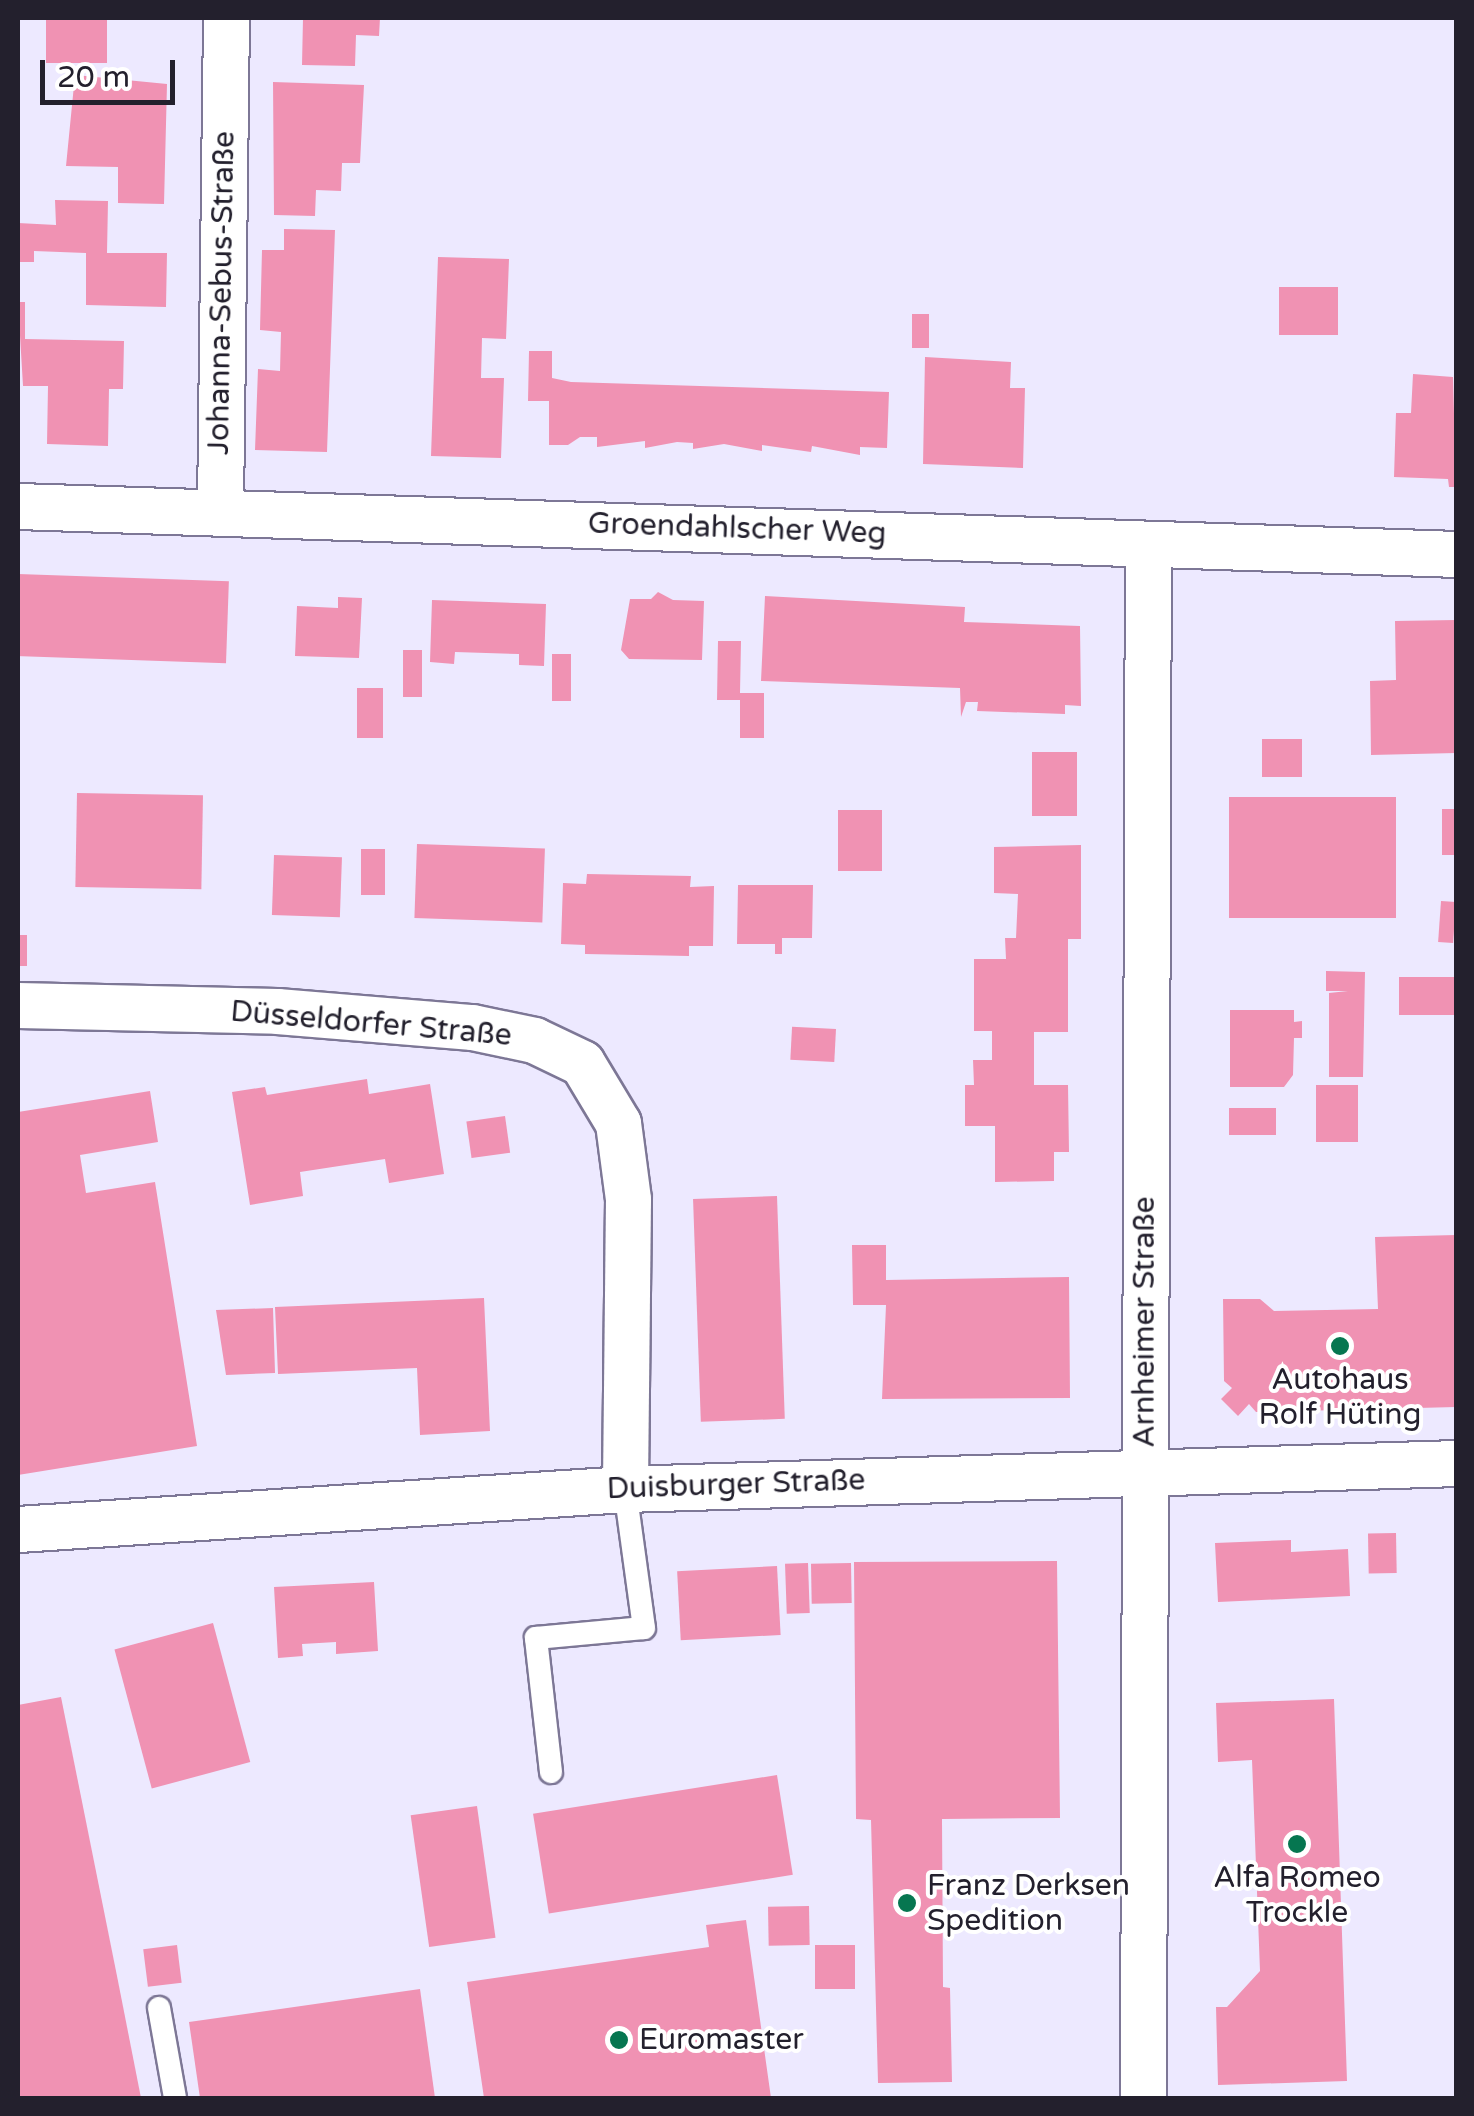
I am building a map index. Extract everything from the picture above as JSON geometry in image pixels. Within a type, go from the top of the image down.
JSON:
[{"type":"street","name":"Johanna-Sebus-Straße","points":[[220,508],[226,18]]},
{"type":"street","name":"Groendahlscher Weg","points":[[18,506],[220,508],[1148,546],[1456,554]]},
{"type":"street","name":"Arnheimer Straße","points":[[1143,2098],[1148,546]]},
{"type":"street","name":"Düsseldorfer Straße","points":[[18,1005],[277,1012],[472,1027],[534,1040],[582,1062],[618,1124],[628,1199],[626,1489]]},
{"type":"street","name":"Duisburger Straße","points":[[18,1529],[626,1489],[1144,1468],[1456,1463]]},
{"type":"lane","points":[[550,1772],[536,1638],[644,1628],[626,1489]]},
{"type":"lane","points":[[159,2008],[175,2098]]},
{"type":"building","points":[[46,18],[107,18],[107,63],[46,63]]},
{"type":"building","points":[[303,18],[380,18],[379,36],[356,35],[355,66],[302,65]]},
{"type":"building","points":[[75,75],[167,84],[164,204],[118,203],[118,167],[66,166]]},
{"type":"building","points":[[273,82],[364,85],[360,163],[342,163],[341,191],[316,190],[315,216],[274,215]]},
{"type":"building","points":[[55,200],[108,201],[107,253],[167,253],[166,307],[86,305],[86,253],[34,251],[34,262],[18,262],[18,223],[56,225]]},
{"type":"building","points":[[284,229],[335,230],[327,452],[255,450],[258,369],[280,371],[281,332],[260,330],[262,250],[284,250]]},
{"type":"building","points":[[438,257],[509,259],[506,339],[482,338],[481,378],[504,378],[501,458],[431,456]]},
{"type":"building","points":[[1279,287],[1338,287],[1338,335],[1279,335]]},
{"type":"building","points":[[18,302],[25,302],[25,339],[124,341],[123,389],[109,389],[108,446],[47,444],[48,386],[23,386]]},
{"type":"building","points":[[912,314],[929,314],[929,348],[912,348]]},
{"type":"building","points":[[529,351],[552,351],[552,378],[571,382],[889,392],[887,448],[860,447],[860,455],[812,446],[811,452],[762,445],[762,451],[724,444],[693,449],[693,443],[677,442],[645,448],[645,441],[597,447],[597,437],[580,437],[568,445],[549,445],[549,401],[528,401]]},
{"type":"building","points":[[925,357],[1011,362],[1010,388],[1025,388],[1023,468],[923,464]]},
{"type":"building","points":[[1413,374],[1453,377],[1456,487],[1449,487],[1448,479],[1394,477],[1396,413],[1411,413]]},
{"type":"building","points":[[18,574],[229,581],[226,663],[18,656]]},
{"type":"building","points":[[658,592],[673,600],[704,601],[702,660],[629,659],[621,650],[630,599],[651,599]]},
{"type":"building","points":[[765,596],[965,607],[964,622],[1080,626],[1081,706],[1065,705],[1065,714],[977,711],[978,702],[966,702],[961,717],[960,688],[761,681]]},
{"type":"building","points":[[338,597],[362,598],[359,658],[295,656],[297,606],[338,608]]},
{"type":"building","points":[[432,600],[546,604],[544,666],[519,665],[519,654],[455,652],[454,664],[430,662]]},
{"type":"building","points":[[1456,620],[1456,753],[1371,755],[1370,681],[1396,680],[1395,621]]},
{"type":"building","points":[[718,641],[741,641],[740,693],[764,693],[764,738],[740,738],[740,700],[717,700]]},
{"type":"building","points":[[403,650],[422,650],[422,697],[403,697]]},
{"type":"building","points":[[552,654],[571,654],[571,701],[552,701]]},
{"type":"building","points":[[357,688],[383,688],[383,738],[357,738]]},
{"type":"building","points":[[1262,739],[1302,739],[1302,777],[1262,777]]},
{"type":"building","points":[[1032,752],[1077,752],[1077,816],[1032,816]]},
{"type":"building","points":[[77,793],[203,795],[201,889],[75,887]]},
{"type":"building","points":[[1229,797],[1396,797],[1396,918],[1229,918]]},
{"type":"building","points":[[1442,809],[1456,809],[1456,855],[1442,855]]},
{"type":"building","points":[[838,810],[882,810],[882,871],[838,871]]},
{"type":"building","points":[[417,844],[545,848],[542,922],[414,918]]},
{"type":"building","points":[[1081,845],[1081,939],[1068,939],[1068,1032],[1034,1032],[1034,1085],[1068,1085],[1069,1152],[1054,1152],[1054,1181],[995,1182],[995,1126],[965,1126],[965,1085],[974,1085],[973,1060],[992,1060],[992,1031],[974,1031],[974,959],[1006,959],[1005,938],[1016,938],[1018,894],[994,893],[994,847]]},
{"type":"building","points":[[361,849],[385,849],[385,895],[361,895]]},
{"type":"building","points":[[274,855],[342,857],[340,917],[272,915]]},
{"type":"building","points":[[587,874],[691,876],[690,887],[714,886],[713,946],[689,946],[689,956],[585,954],[585,945],[561,944],[563,883],[586,884]]},
{"type":"building","points":[[738,885],[813,885],[812,938],[782,938],[782,954],[775,954],[775,944],[737,944]]},
{"type":"building","points":[[1441,901],[1456,902],[1453,943],[1438,942]]},
{"type":"building","points":[[18,935],[27,935],[27,966],[18,966]]},
{"type":"building","points":[[1326,971],[1365,972],[1363,1077],[1329,1077],[1329,993],[1348,991],[1326,991]]},
{"type":"building","points":[[1399,977],[1456,977],[1456,1015],[1399,1015]]},
{"type":"building","points":[[1230,1010],[1294,1010],[1294,1022],[1302,1021],[1302,1038],[1294,1038],[1293,1075],[1284,1087],[1230,1087]]},
{"type":"building","points":[[792,1027],[836,1029],[834,1062],[790,1060]]},
{"type":"building","points":[[367,1079],[369,1094],[430,1084],[444,1174],[389,1183],[385,1159],[300,1172],[303,1196],[250,1205],[232,1092],[265,1087],[267,1095]]},
{"type":"building","points":[[1316,1085],[1358,1085],[1358,1142],[1316,1142]]},
{"type":"building","points":[[150,1091],[158,1142],[80,1155],[86,1193],[155,1182],[197,1446],[18,1475],[18,1112]]},
{"type":"building","points":[[1229,1108],[1276,1108],[1276,1135],[1229,1135]]},
{"type":"building","points":[[505,1116],[510,1153],[472,1158],[466,1121]]},
{"type":"building","points":[[777,1196],[785,1419],[701,1422],[693,1199]]},
{"type":"building","name":"Autohaus Rolf Hüting","points":[[1456,1235],[1456,1407],[1256,1412],[1249,1404],[1238,1416],[1221,1399],[1232,1388],[1224,1381],[1223,1299],[1260,1299],[1274,1311],[1378,1309],[1375,1237]]},
{"type":"building","points":[[852,1245],[886,1245],[886,1280],[1069,1277],[1070,1398],[882,1399],[886,1305],[853,1305]]},
{"type":"building","points":[[484,1298],[490,1431],[420,1435],[417,1368],[278,1374],[275,1307]]},
{"type":"building","points":[[273,1308],[275,1373],[226,1375],[216,1310]]},
{"type":"building","points":[[1368,1533],[1396,1533],[1397,1573],[1369,1573]]},
{"type":"building","points":[[1291,1540],[1291,1552],[1348,1549],[1350,1596],[1218,1602],[1215,1543]]},
{"type":"building","points":[[1057,1561],[1060,1818],[942,1819],[943,1987],[950,1988],[952,2082],[878,2083],[871,1820],[856,1819],[854,1562]]},
{"type":"building","points":[[808,1563],[810,1613],[787,1614],[785,1564]]},
{"type":"building","points":[[851,1563],[852,1603],[812,1604],[811,1564]]},
{"type":"building","points":[[777,1566],[781,1635],[681,1640],[677,1571]]},
{"type":"building","points":[[374,1582],[378,1651],[336,1654],[336,1642],[302,1644],[303,1656],[278,1658],[274,1587]]},
{"type":"building","points":[[213,1623],[250,1762],[152,1788],[114,1649]]},
{"type":"building","points":[[61,1697],[141,2098],[18,2098],[18,1705]]},
{"type":"building","name":"Alfa Romeo Trockle","points":[[1334,1699],[1347,2081],[1218,2085],[1216,2007],[1227,2007],[1260,1971],[1252,1760],[1218,1762],[1216,1703]]},
{"type":"building","points":[[777,1775],[793,1875],[549,1913],[533,1814]]},
{"type":"building","points":[[477,1806],[496,1938],[429,1947],[411,1815]]},
{"type":"building","points":[[809,1906],[810,1945],[769,1946],[768,1907]]},
{"type":"building","name":"Euromaster","points":[[746,1920],[771,2098],[484,2098],[467,1982],[709,1947],[706,1925]]},
{"type":"building","points":[[177,1945],[182,1983],[148,1987],[143,1949]]},
{"type":"building","points":[[815,1945],[855,1945],[855,1989],[815,1989]]},
{"type":"building","points":[[420,1989],[435,2098],[200,2098],[189,2022]]},
{"type":"place","name":"Autohaus Rolf Hüting","points":[[1340,1346]]},
{"type":"place","name":"Alfa Romeo Trockle","points":[[1297,1844]]},
{"type":"place","name":"Franz Derksen Spedition","points":[[907,1903]]},
{"type":"place","name":"Euromaster","points":[[619,2040]]}]
